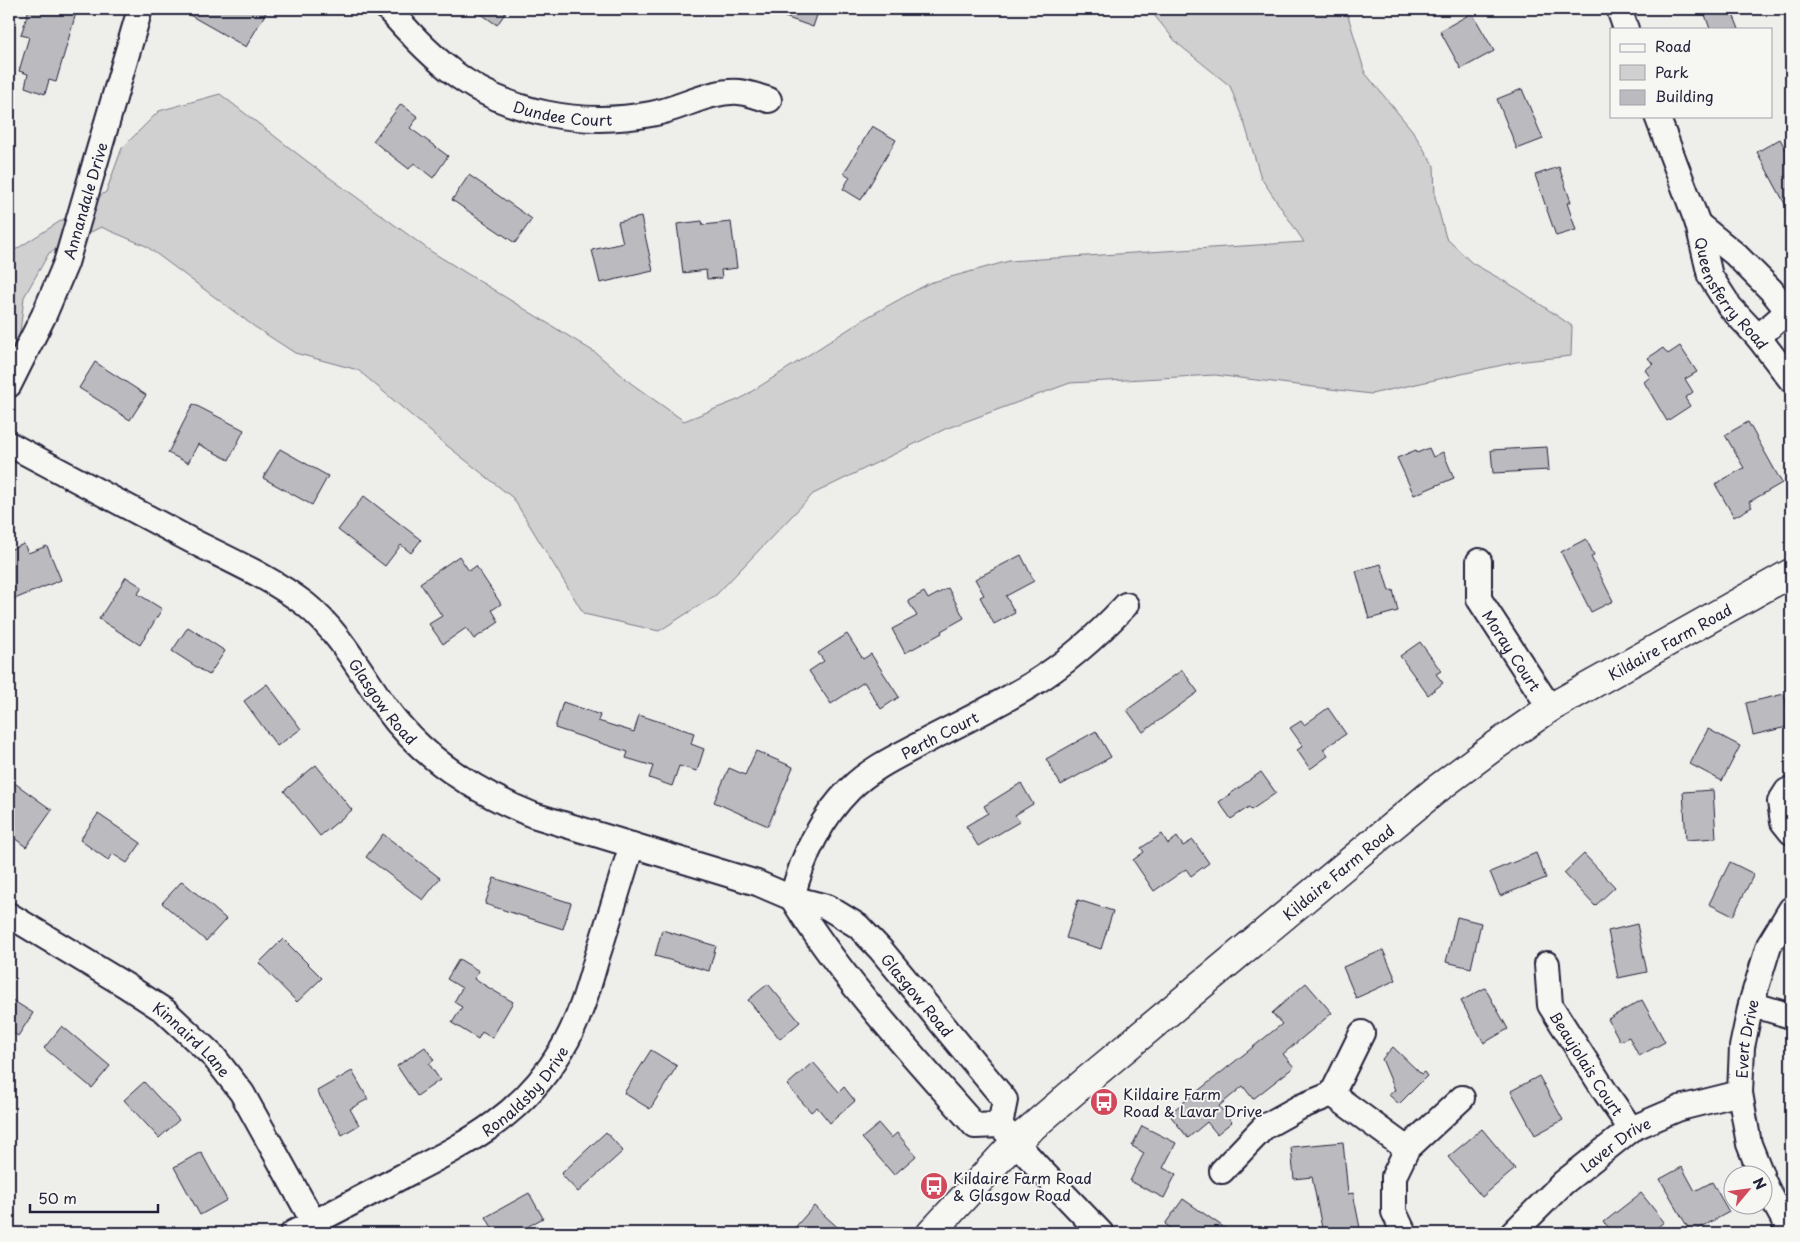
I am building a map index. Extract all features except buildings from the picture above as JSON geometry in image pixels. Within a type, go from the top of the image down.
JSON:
[{"type":"main road","name":"Kildaire Farm Road","points":[[931,1233],[1008,1133],[1086,1081],[1437,789],[1550,708],[1791,573]]},
{"type":"street","name":"Annandale Drive","points":[[9,385],[44,315],[66,263],[140,9]]},
{"type":"street","name":"Dundee Court","points":[[388,9],[423,47],[467,82],[484,92],[508,102],[552,115],[579,120],[653,114],[713,95],[731,92],[742,92],[769,100]]},
{"type":"street","points":[[1619,9],[1626,28]]},
{"type":"street","name":"Queensferry Road","points":[[1658,118],[1698,224],[1710,276],[1730,307],[1758,337],[1791,380]]},
{"type":"street","name":"Queensferry Road","points":[[1698,224],[1735,254],[1790,313]]},
{"type":"street","points":[[1758,337],[1790,313]]},
{"type":"street","name":"Glasgow Road","points":[[9,444],[232,561],[283,589],[305,604],[324,622],[343,645],[402,728],[445,768],[474,787],[501,802],[534,815],[757,884],[792,898],[827,907],[845,916],[858,926],[881,950],[1004,1100],[1008,1133]]},
{"type":"street","name":"Moray Court","points":[[1479,561],[1480,599],[1550,708]]},
{"type":"street","name":"Perth Court","points":[[792,898],[806,857],[820,828],[834,806],[851,788],[880,765],[1021,691],[1060,666],[1099,634],[1126,605]]},
{"type":"street","points":[[1791,790],[1787,791],[1780,802],[1784,822],[1791,832]]},
{"type":"street","name":"Ronaldsby Drive","points":[[293,1233],[466,1144],[508,1114],[544,1075],[562,1050],[581,1007],[632,845]]},
{"type":"street","points":[[792,898],[814,933],[848,977],[909,1051],[975,1126],[1008,1133],[1101,1233]]},
{"type":"street","name":"Evert Drive","points":[[1757,1164],[1749,1144],[1740,1093],[1742,1047],[1751,1004],[1769,945],[1791,908]]},
{"type":"street","name":"Kinnaird Lane","points":[[9,915],[126,985],[165,1011],[214,1057],[242,1093],[314,1223]]},
{"type":"street","name":"Beaujolais Court","points":[[1548,964],[1550,1004],[1631,1129]]},
{"type":"street","points":[[1751,1004],[1791,1016]]},
{"type":"street","points":[[1222,1170],[1264,1127],[1300,1107],[1332,1094],[1362,1034]]},
{"type":"street","name":"Laver Drive","points":[[1513,1233],[1563,1183],[1631,1129],[1680,1108],[1740,1093]]},
{"type":"street","points":[[1332,1094],[1407,1149]]},
{"type":"street","points":[[1404,1233],[1394,1212],[1394,1176],[1407,1149],[1462,1098]]},
{"type":"street","points":[[1772,1198],[1791,1233]]},
{"type":"green space","points":[[1149,9],[1346,9],[1365,73],[1412,130],[1434,166],[1435,197],[1446,238],[1472,263],[1518,289],[1572,326],[1571,356],[1516,362],[1371,394],[1215,375],[1070,383],[945,429],[813,494],[716,595],[659,631],[584,614],[513,498],[445,444],[358,370],[295,353],[255,327],[146,246],[101,227],[49,253],[24,297],[18,351],[9,369],[9,225],[15,250],[106,192],[122,148],[159,111],[220,94],[308,162],[432,252],[596,353],[632,384],[684,421],[740,399],[866,318],[929,283],[1009,261],[1304,242],[1261,178],[1245,125],[1230,86],[1177,43]]},
{"type":"place","name":"Kildaire Farm Road & Lavar Drive","points":[[1104,1102]]},
{"type":"place","name":"Kildaire Farm Road & Glasgow Road","points":[[934,1186]]}]
